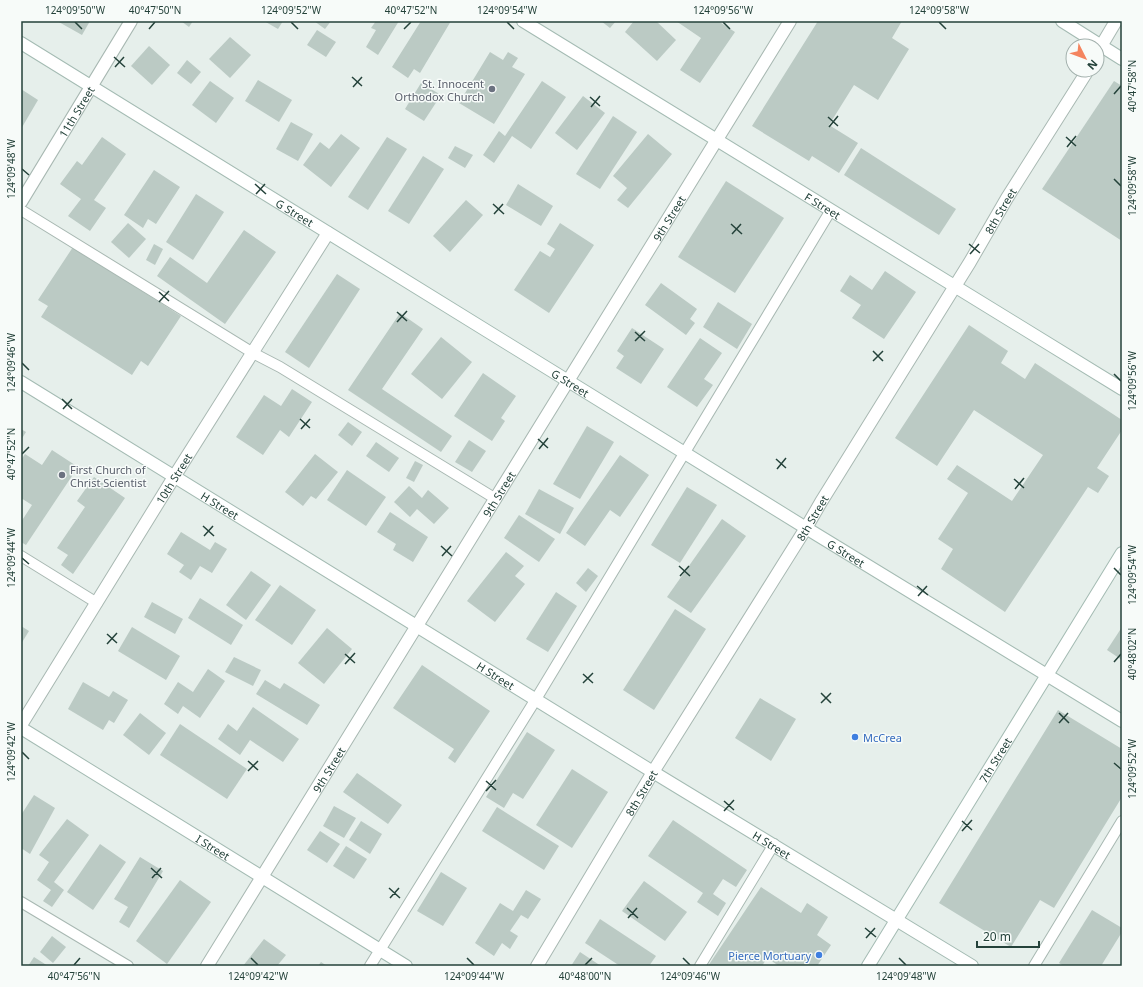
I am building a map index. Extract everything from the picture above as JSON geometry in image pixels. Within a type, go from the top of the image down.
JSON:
[{"type":"street","name":"11th Street","points":[[21,202],[131,21]]},
{"type":"street","name":"F Street","points":[[523,21],[1122,389]]},
{"type":"street","name":"9th Street","points":[[207,966],[790,21]]},
{"type":"street","points":[[1062,21],[1084,38]]},
{"type":"street","points":[[1105,40],[1116,21]]},
{"type":"street","name":"G Street","points":[[21,43],[806,528],[1122,721]]},
{"type":"street","points":[[1105,52],[1122,59]]},
{"type":"street","name":"8th Street","points":[[537,966],[653,772],[806,528],[1007,198],[1083,78]]},
{"type":"street","name":"10th Street","points":[[21,725],[174,477],[328,233]]},
{"type":"street","name":"H Street","points":[[21,382],[653,772],[774,844],[972,966]]},
{"type":"street","name":"7th Street","points":[[868,966],[1122,553]]},
{"type":"street","name":"I Street","points":[[21,728],[406,966]]},
{"type":"lane","points":[[21,210],[253,353],[280,367],[496,499]]},
{"type":"lane","points":[[370,966],[536,699],[831,210]]},
{"type":"lane","points":[[21,556],[97,603]]},
{"type":"lane","points":[[1034,966],[1122,821]]},
{"type":"lane","points":[[700,966],[774,844]]},
{"type":"lane","points":[[21,902],[128,966]]},
{"type":"building","points":[[57,21],[90,21],[82,35]]},
{"type":"building","points":[[181,21],[193,21],[189,27]]},
{"type":"building","points":[[264,21],[283,21],[278,29]]},
{"type":"building","points":[[314,21],[331,21],[325,29]]},
{"type":"building","points":[[376,21],[399,21],[378,55],[366,47],[376,30],[371,28]]},
{"type":"building","points":[[421,21],[451,21],[420,73],[414,69],[408,78],[392,67]]},
{"type":"building","points":[[601,21],[616,21],[610,28]]},
{"type":"building","points":[[634,21],[656,21],[676,40],[657,61],[625,32]]},
{"type":"building","points":[[676,21],[718,21],[735,32],[700,83],[680,70],[701,38]]},
{"type":"building","points":[[818,21],[902,21],[892,38],[909,49],[878,100],[854,85],[829,125],[858,143],[839,173],[812,156],[809,161],[752,126]]},
{"type":"building","points":[[317,30],[336,42],[326,57],[307,45]]},
{"type":"building","points":[[230,37],[251,55],[230,78],[209,59]]},
{"type":"building","points":[[149,46],[170,65],[152,85],[131,66]]},
{"type":"building","name":"St. Innocent Orthodox Church","points":[[490,52],[503,60],[508,52],[518,58],[512,67],[525,74],[494,124],[459,103]]},
{"type":"building","points":[[187,60],[201,72],[191,84],[177,73]]},
{"type":"building","points":[[258,80],[292,100],[279,122],[245,101]]},
{"type":"building","points":[[210,81],[234,98],[216,123],[192,105]]},
{"type":"building","points":[[542,81],[566,97],[531,149],[512,136],[494,163],[483,155],[499,131],[505,136]]},
{"type":"building","points":[[1114,81],[1122,86],[1122,241],[1042,189]]},
{"type":"building","points":[[421,83],[441,95],[424,121],[405,109]]},
{"type":"building","points":[[21,89],[38,100],[21,129]]},
{"type":"building","points":[[583,96],[605,113],[577,150],[555,133]]},
{"type":"building","points":[[613,116],[637,132],[600,189],[576,174]]},
{"type":"building","points":[[291,122],[313,134],[298,161],[276,149]]},
{"type":"building","points":[[341,134],[360,148],[331,187],[303,165],[320,142],[329,149]]},
{"type":"building","points":[[648,134],[672,154],[628,208],[617,200],[627,188],[613,176]]},
{"type":"building","points":[[102,137],[126,154],[94,200],[106,208],[90,231],[68,216],[81,199],[60,184],[77,161],[82,165]]},
{"type":"building","points":[[387,137],[407,149],[368,210],[348,197]]},
{"type":"building","points":[[455,146],[473,155],[465,168],[448,158]]},
{"type":"building","points":[[861,148],[956,209],[939,235],[844,175]]},
{"type":"building","points":[[423,156],[444,169],[409,224],[388,211]]},
{"type":"building","points":[[154,170],[180,187],[156,224],[148,219],[143,228],[124,215]]},
{"type":"building","points":[[726,181],[784,218],[735,293],[678,257]]},
{"type":"building","points":[[518,184],[553,206],[541,226],[506,205]]},
{"type":"building","points":[[196,194],[224,212],[193,260],[166,242]]},
{"type":"building","points":[[466,200],[483,215],[450,252],[433,236]]},
{"type":"building","points":[[128,223],[146,239],[129,258],[111,242]]},
{"type":"building","points":[[560,223],[594,245],[549,313],[514,290],[540,251],[550,257],[555,249],[547,244]]},
{"type":"building","points":[[244,230],[276,252],[225,324],[157,276],[170,257],[207,283]]},
{"type":"building","points":[[154,244],[163,249],[155,265],[146,260]]},
{"type":"building","points":[[73,247],[181,316],[148,366],[141,361],[132,375],[41,317],[48,306],[38,300]]},
{"type":"building","points":[[885,271],[916,292],[884,339],[852,318],[861,305],[840,291],[850,275],[872,290]]},
{"type":"building","points":[[337,274],[360,289],[309,368],[285,352]]},
{"type":"building","points":[[661,283],[697,309],[690,319],[695,323],[686,335],[645,305]]},
{"type":"building","points":[[718,302],[752,324],[737,349],[703,327]]},
{"type":"building","points":[[400,313],[423,329],[382,389],[452,436],[441,452],[348,390]]},
{"type":"building","points":[[969,325],[1008,351],[1001,363],[1025,379],[1035,363],[1122,420],[1122,430],[1097,468],[1109,476],[1098,493],[1088,487],[1005,612],[941,569],[953,549],[938,539],[968,493],[947,479],[957,465],[1012,501],[1043,455],[974,410],[937,466],[895,438]]},
{"type":"building","points":[[632,328],[664,349],[641,384],[616,368],[624,356],[617,351]]},
{"type":"building","points":[[441,337],[472,362],[442,399],[411,374]]},
{"type":"building","points":[[700,338],[722,353],[704,379],[713,385],[697,407],[667,387]]},
{"type":"building","points":[[483,373],[516,396],[501,418],[505,421],[492,441],[454,416]]},
{"type":"building","points":[[292,389],[312,402],[289,437],[280,430],[263,455],[236,437],[264,395],[281,406]]},
{"type":"building","points":[[348,422],[362,432],[352,446],[338,435]]},
{"type":"building","points":[[587,426],[614,442],[580,499],[553,484]]},
{"type":"building","points":[[21,429],[26,432],[21,440]]},
{"type":"building","points":[[469,440],[486,451],[472,472],[455,462]]},
{"type":"building","points":[[376,442],[399,458],[389,472],[366,456]]},
{"type":"building","points":[[52,450],[78,467],[26,545],[21,542],[21,522],[32,505],[21,498],[21,460],[25,454],[42,465]]},
{"type":"building","points":[[315,454],[338,472],[316,499],[311,496],[303,506],[285,492]]},
{"type":"building","points":[[620,455],[649,475],[620,517],[610,510],[585,546],[566,533]]},
{"type":"building","points":[[415,461],[423,465],[414,482],[406,478]]},
{"type":"building","points":[[347,470],[386,497],[366,526],[327,500]]},
{"type":"building","points":[[94,477],[125,498],[73,574],[61,565],[68,555],[57,548],[85,507],[77,501]]},
{"type":"building","points":[[409,486],[422,498],[428,490],[449,508],[434,524],[417,509],[410,517],[394,502]]},
{"type":"building","points":[[687,487],[717,505],[680,563],[651,545]]},
{"type":"building","points":[[539,489],[574,508],[560,534],[525,514]]},
{"type":"building","points":[[390,512],[428,537],[413,562],[393,550],[396,544],[377,532]]},
{"type":"building","points":[[519,515],[555,539],[539,562],[504,538]]},
{"type":"building","points":[[722,519],[746,536],[691,613],[667,597]]},
{"type":"building","points":[[181,532],[210,550],[215,542],[227,549],[212,573],[200,566],[191,580],[179,572],[184,565],[167,554]]},
{"type":"building","points":[[506,552],[524,566],[515,576],[525,584],[495,622],[467,601]]},
{"type":"building","points":[[588,568],[598,576],[586,592],[576,583]]},
{"type":"building","points":[[251,571],[271,585],[246,620],[226,605]]},
{"type":"building","points":[[280,585],[316,610],[292,645],[255,620]]},
{"type":"building","points":[[556,592],[577,606],[548,652],[526,639]]},
{"type":"building","points":[[200,598],[243,625],[231,645],[188,618]]},
{"type":"building","points":[[152,602],[183,619],[175,634],[144,617]]},
{"type":"building","points":[[675,609],[706,629],[654,710],[623,690]]},
{"type":"building","points":[[21,626],[29,631],[21,644]]},
{"type":"building","points":[[132,627],[180,656],[166,680],[118,651]]},
{"type":"building","points":[[1122,627],[1122,660],[1107,650]]},
{"type":"building","points":[[327,628],[352,649],[324,684],[298,663]]},
{"type":"building","points":[[234,657],[261,670],[253,686],[225,672]]},
{"type":"building","points":[[422,665],[490,711],[455,763],[448,758],[454,749],[393,708]]},
{"type":"building","points":[[208,669],[225,681],[200,718],[183,706],[178,714],[164,704],[178,682],[193,692]]},
{"type":"building","points":[[265,680],[280,689],[284,683],[320,705],[307,725],[256,694]]},
{"type":"building","points":[[83,682],[109,697],[113,691],[128,700],[114,723],[109,720],[103,730],[68,709]]},
{"type":"building","points":[[760,698],[796,719],[771,761],[735,738]]},
{"type":"building","points":[[253,707],[299,739],[283,762],[250,740],[240,755],[218,739],[228,724],[237,731]]},
{"type":"building","points":[[1058,710],[1122,749],[1122,797],[1054,908],[1040,900],[1011,947],[939,903]]},
{"type":"building","points":[[140,713],[166,733],[149,755],[123,735]]},
{"type":"building","points":[[180,724],[247,769],[227,799],[160,755]]},
{"type":"building","points":[[527,732],[555,750],[523,799],[513,793],[504,808],[486,797]]},
{"type":"building","points":[[572,769],[608,792],[572,848],[536,825]]},
{"type":"building","points":[[357,773],[402,805],[388,824],[343,792]]},
{"type":"building","points":[[34,795],[55,808],[30,854],[21,848],[21,815]]},
{"type":"building","points":[[334,806],[356,818],[344,838],[323,826]]},
{"type":"building","points":[[497,807],[559,846],[544,870],[482,831]]},
{"type":"building","points":[[67,819],[89,835],[54,882],[64,890],[52,907],[43,901],[51,890],[37,880],[49,862],[39,855]]},
{"type":"building","points":[[673,820],[747,870],[736,887],[723,879],[713,894],[726,903],[718,916],[697,902],[703,893],[648,856]]},
{"type":"building","points":[[361,821],[382,834],[370,854],[349,840]]},
{"type":"building","points":[[320,831],[340,844],[327,863],[307,850]]},
{"type":"building","points":[[100,844],[126,862],[93,910],[67,892]]},
{"type":"building","points":[[346,846],[367,859],[354,879],[333,866]]},
{"type":"building","points":[[140,857],[163,871],[129,928],[119,922],[128,907],[114,899]]},
{"type":"building","points":[[441,872],[467,888],[443,926],[417,911]]},
{"type":"building","points":[[180,880],[211,902],[167,964],[136,941]]},
{"type":"building","points":[[644,881],[687,912],[665,941],[622,911]]},
{"type":"building","points":[[761,887],[801,913],[807,903],[828,917],[817,935],[831,945],[817,966],[779,966],[767,958],[762,966],[708,966]]},
{"type":"building","points":[[526,890],[541,899],[528,919],[521,915],[510,931],[518,936],[510,949],[502,943],[494,956],[475,943],[500,903],[513,911]]},
{"type":"building","points":[[1092,910],[1122,928],[1122,932],[1101,966],[1064,966],[1059,963]]},
{"type":"building","points":[[600,919],[656,956],[649,966],[620,966],[585,943]]},
{"type":"building","points":[[52,936],[66,947],[53,963],[40,952]]},
{"type":"building","points":[[264,939],[286,955],[277,966],[243,966]]},
{"type":"building","points":[[580,952],[601,966],[571,966]]},
{"type":"building","points":[[34,957],[48,966],[28,966]]},
{"type":"building","points":[[321,962],[327,966],[318,966]]},
{"type":"place","name":"St. Innocent Orthodox Church","points":[[492,89]]},
{"type":"place","name":"First Church of Christ Scientist","points":[[62,475]]},
{"type":"place","name":"McCrea","points":[[855,737]]},
{"type":"place","name":"Pierce Mortuary","points":[[819,955]]}]
